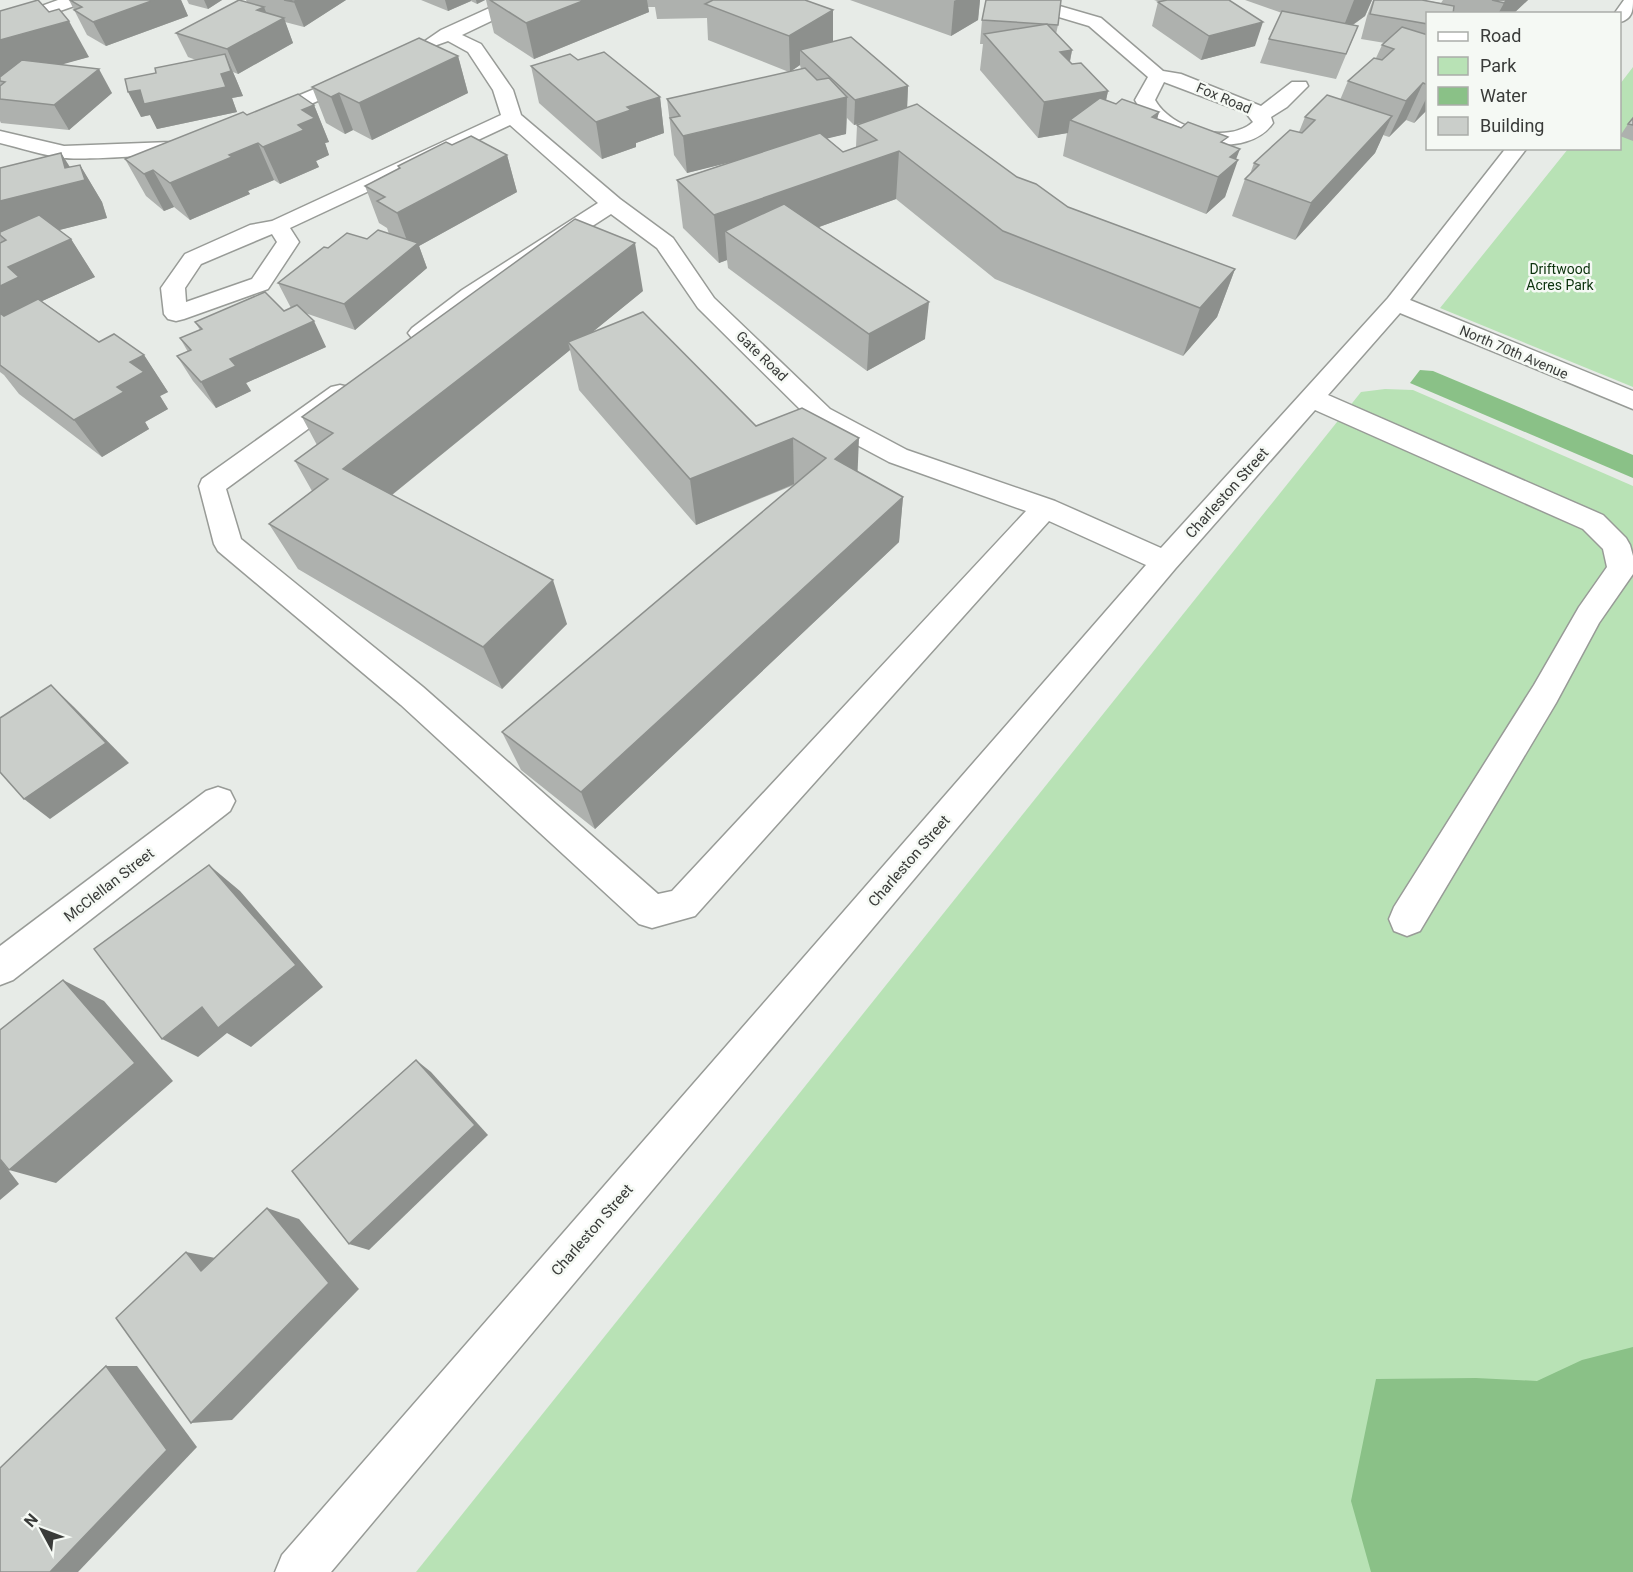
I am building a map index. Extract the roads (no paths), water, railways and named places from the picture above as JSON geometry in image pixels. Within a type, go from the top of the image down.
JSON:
[{"type":"street","points":[[0,27],[74,0]]},
{"type":"street","points":[[418,50],[521,0]]},
{"type":"street","name":"Fox Road","points":[[1021,0],[1095,22],[1158,76],[1174,78],[1253,109],[1260,115],[1263,123],[1259,130],[1238,140],[1207,138],[1182,130],[1167,123],[1146,106],[1145,100],[1158,76]]},
{"type":"street","points":[[1621,16],[1633,0]]},
{"type":"street","name":"Gate Road","points":[[447,34],[475,48],[503,90],[512,117],[612,204],[665,243],[706,303],[821,415],[898,456],[1046,508],[1166,562]]},
{"type":"street","points":[[245,125],[376,69]]},
{"type":"street","points":[[1260,115],[1280,103],[1299,87]]},
{"type":"street","points":[[278,226],[288,242],[260,284],[250,285],[177,314],[173,288],[193,259],[258,230],[278,226],[512,117]]},
{"type":"street","points":[[0,137],[64,152],[172,148],[214,136]]},
{"type":"street","name":"Charleston Street","points":[[299,1572],[1166,562],[1396,303],[1515,150]]},
{"type":"street","points":[[399,349],[470,295],[612,204]]},
{"type":"street","name":"North 70th Avenue","points":[[1396,303],[1633,401]]},
{"type":"street","points":[[363,376],[212,486],[228,544],[412,696],[652,912],[682,905],[1046,508]]},
{"type":"street","points":[[1311,398],[1593,522],[1616,545],[1622,568],[1589,615],[1545,694],[1407,919]]},
{"type":"street","name":"McClellan Street","points":[[0,968],[218,801]]},
{"type":"water","points":[[1420,370],[1433,371],[1633,455],[1633,478],[1410,383]]},
{"type":"water","points":[[1633,1347],[1633,1572],[1371,1572],[1351,1501],[1376,1379],[1476,1378],[1537,1381],[1582,1360]]},
{"type":"park label","name":"Driftwood Acres Park","points":[[1560,278]]}]
